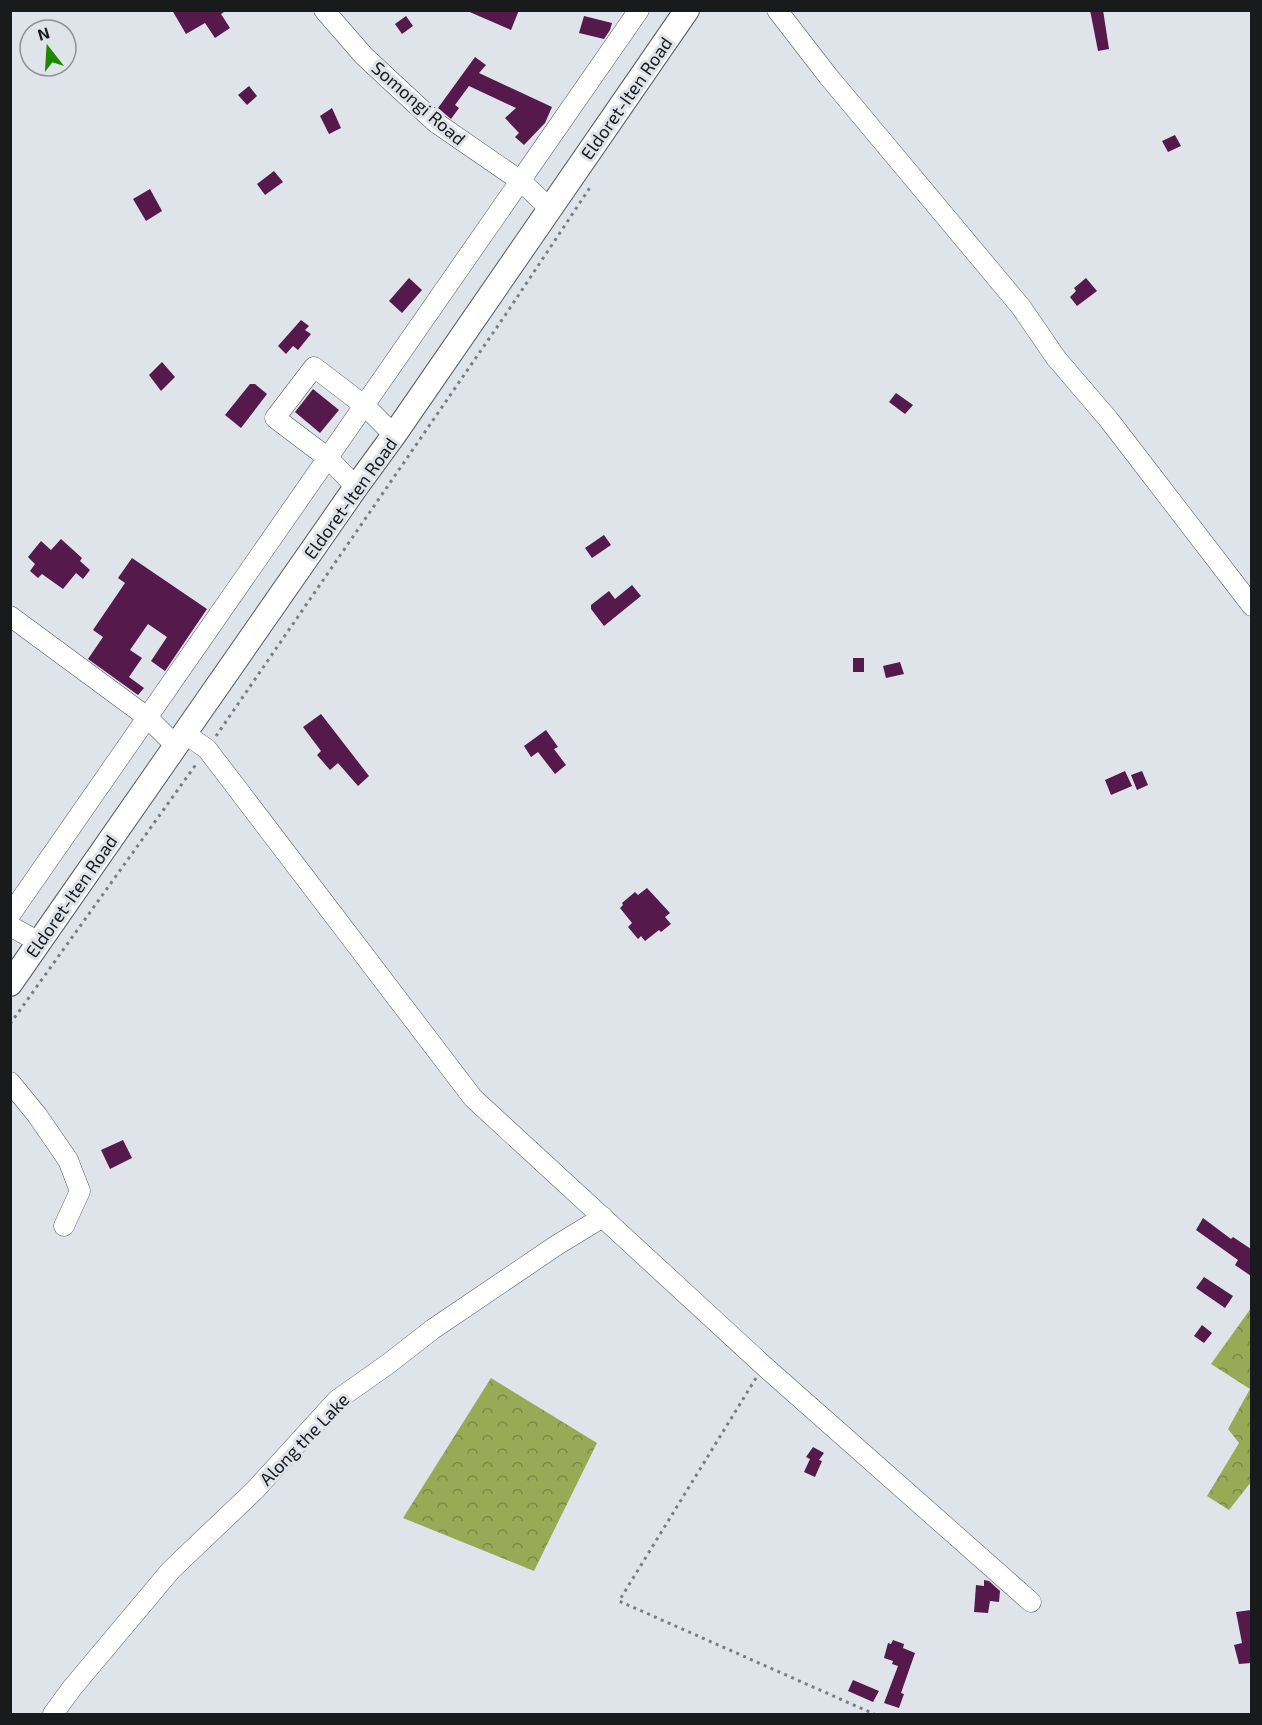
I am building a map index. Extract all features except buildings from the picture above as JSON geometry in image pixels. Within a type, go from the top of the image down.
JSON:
[{"type":"main road","name":"Eldoret-Iten Road","points":[[10,984],[394,435],[687,10]]},
{"type":"street","name":"Somongi Road","points":[[324,10],[364,56],[435,122],[522,182],[550,209]]},
{"type":"street","points":[[10,915],[522,182],[639,10]]},
{"type":"street","points":[[777,10],[828,76],[1021,307],[1056,358],[1109,420],[1251,606]]},
{"type":"street","points":[[356,487],[328,458],[275,418],[314,367],[365,406],[394,435]]},
{"type":"street","points":[[10,616],[147,717],[180,739],[207,749],[473,1098],[764,1365],[1032,1602]]},
{"type":"street","points":[[10,926],[39,942]]},
{"type":"street","points":[[10,1082],[37,1115],[68,1160],[80,1191],[64,1226]]},
{"type":"street","name":"Along the Lake","points":[[53,1714],[171,1570],[255,1490],[337,1400],[433,1329],[603,1216]]},
{"type":"path","points":[[10,1024],[207,749],[506,314],[596,178]]},
{"type":"path","points":[[764,1365],[619,1600],[874,1714]]},
{"type":"green space","points":[[1251,1308],[1251,1482],[1229,1510],[1207,1496],[1239,1443],[1228,1429],[1250,1389],[1211,1364]]},
{"type":"green space","points":[[491,1378],[597,1443],[534,1571],[403,1518]]}]
